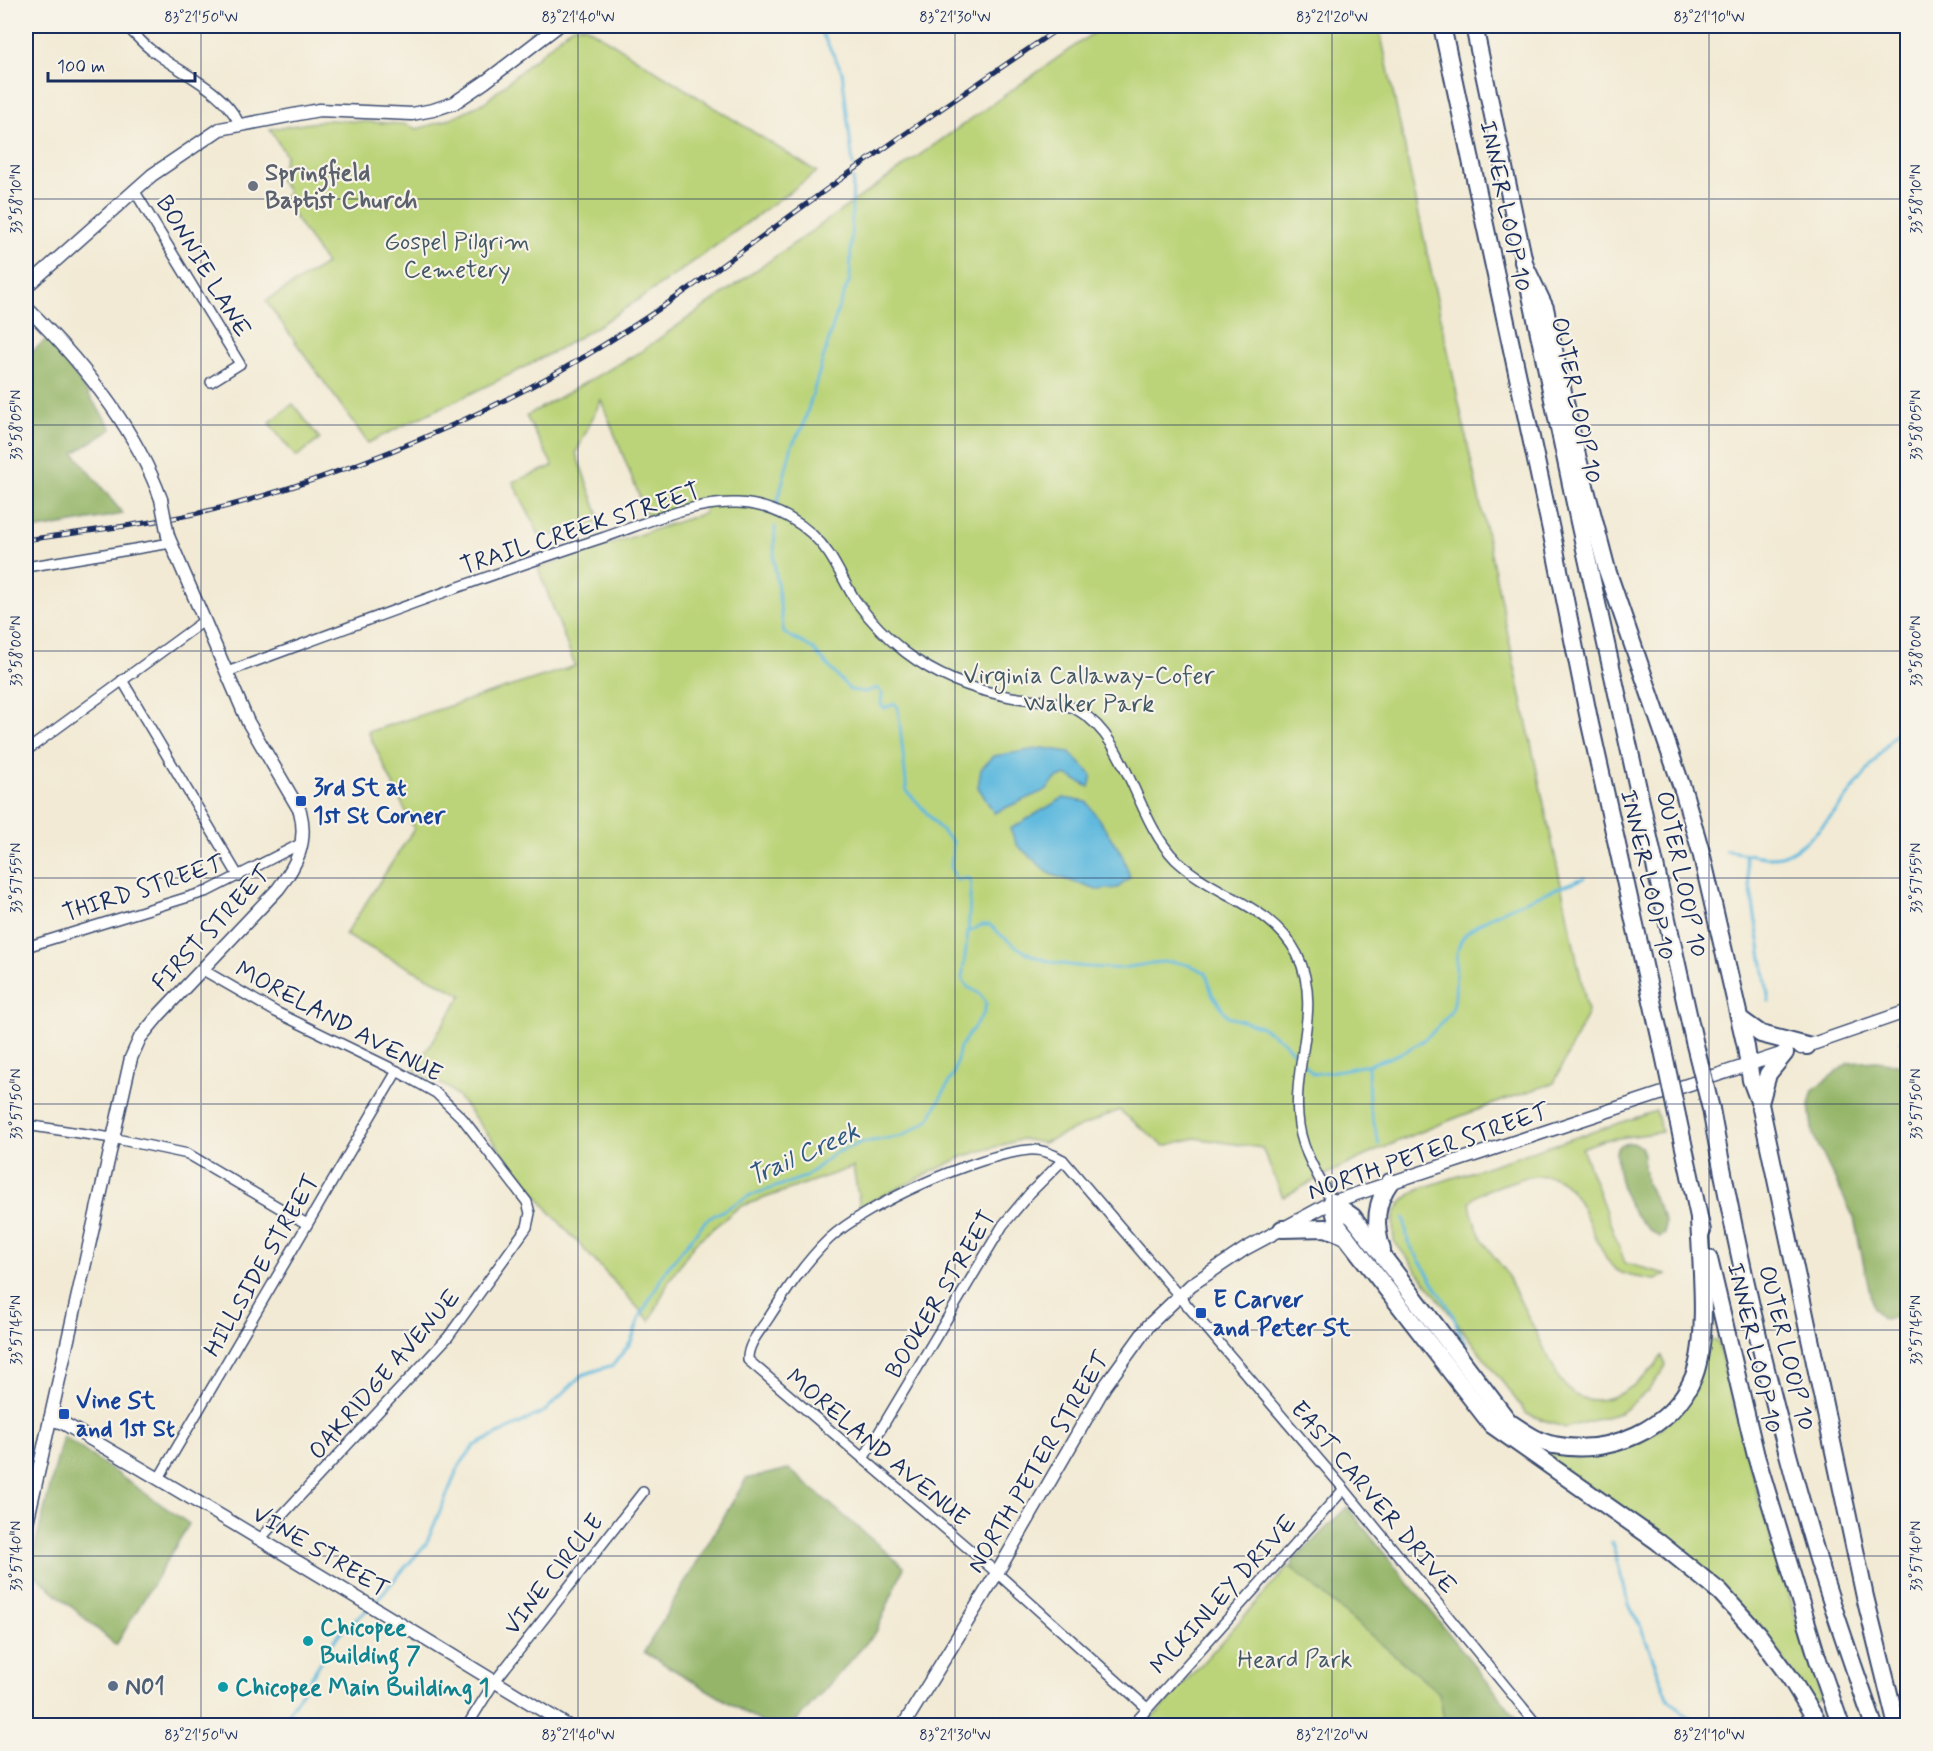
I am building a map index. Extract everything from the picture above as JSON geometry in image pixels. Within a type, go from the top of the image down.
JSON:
[{"type":"highway","name":"INNER LOOP 10","points":[[1442,26],[1551,530],[1590,724],[1699,1220],[1756,1456],[1818,1660],[1841,1725]]},
{"type":"highway","name":"OUTER LOOP 10","points":[[1474,26],[1523,262],[1694,1041],[1711,1109],[1733,1233],[1812,1539],[1874,1725]]},
{"type":"highway","points":[[1523,262],[1545,308],[1574,444],[1607,570],[1684,793],[1701,852],[1749,1065],[1760,1104],[1863,1585],[1897,1725]]},
{"type":"highway","points":[[1740,1019],[1761,1034],[1807,1046]]},
{"type":"highway","points":[[1760,1104],[1768,1074],[1785,1053]]},
{"type":"highway","points":[[1385,1259],[1378,1236],[1376,1215],[1382,1194],[1390,1182]]},
{"type":"highway","points":[[1332,1202],[1338,1226],[1492,1425],[1657,1541],[1720,1592],[1758,1634],[1791,1679],[1820,1725]]},
{"type":"highway","points":[[1332,1202],[1353,1217],[1509,1422],[1527,1434],[1553,1445],[1588,1447],[1618,1443],[1651,1428],[1678,1404],[1694,1374],[1701,1332],[1703,1286],[1699,1220]]},
{"type":"highway","points":[[1282,1229],[1326,1228],[1346,1236]]},
{"type":"street","points":[[126,26],[150,49],[216,93],[234,112],[239,123]]},
{"type":"street","points":[[26,287],[134,190],[220,129],[239,123],[319,110],[412,114],[433,110],[454,103],[558,26]]},
{"type":"street","name":"BONNIE LANE","points":[[134,190],[240,364],[210,382]]},
{"type":"street","name":"FIRST STREET","points":[[26,307],[81,368],[113,410],[148,463],[161,499],[170,539],[248,722],[300,811],[303,824],[302,843],[291,872],[259,911],[140,1038],[126,1074],[26,1527]]},
{"type":"street","name":"TRAIL CREEK STREET","points":[[227,672],[544,557],[684,512],[721,503],[744,503],[768,508],[794,520],[818,539],[859,606],[879,629],[921,663],[975,689],[1065,704],[1095,723],[1110,741],[1161,842],[1177,860],[1214,888],[1265,916],[1295,949],[1305,977],[1307,1021],[1298,1092],[1298,1122],[1303,1146],[1332,1202]]},
{"type":"street","points":[[26,567],[170,539]]},
{"type":"street","points":[[26,751],[205,620]]},
{"type":"street","points":[[122,680],[239,877]]},
{"type":"street","name":"THIRD STREET","points":[[26,947],[208,891],[302,843]]},
{"type":"street","name":"MORELAND AVENUE","points":[[202,970],[276,1012],[397,1071],[436,1093],[464,1119],[527,1202],[530,1213],[527,1227]]},
{"type":"street","name":"NORTH PETER STREET","points":[[903,1725],[997,1573],[1105,1386],[1149,1325],[1177,1296],[1219,1265],[1332,1202],[1908,1011]]},
{"type":"street","name":"HILLSIDE STREET","points":[[159,1478],[397,1071]]},
{"type":"street","points":[[26,1125],[112,1138],[188,1154],[307,1224]]},
{"type":"street","name":"MORELAND AVENUE","points":[[1063,1160],[1040,1150],[1004,1155],[937,1177],[858,1218],[829,1239],[811,1260],[782,1298],[749,1349],[747,1356],[751,1365],[997,1573],[1147,1708]]},
{"type":"street","name":"EAST CARVER DRIVE","points":[[1063,1160],[1344,1489],[1538,1725]]},
{"type":"street","name":"BOOKER STREET","points":[[863,1459],[1003,1225],[1023,1200],[1063,1160]]},
{"type":"street","name":"OAKRIDGE AVENUE","points":[[260,1539],[448,1337],[527,1227]]},
{"type":"street","name":"VINE STREET","points":[[50,1419],[63,1423],[159,1478],[406,1625],[568,1725]]},
{"type":"street","name":"MCKINLEY DRIVE","points":[[1132,1725],[1344,1489]]},
{"type":"street","name":"VINE CIRCLE","points":[[467,1725],[495,1681],[643,1492]]},
{"type":"green space","name":"Gospel Pilgrim Cemetery","points":[[573,26],[585,26],[817,172],[671,278],[581,336],[502,378],[368,443],[266,301],[326,264],[283,199],[288,191],[279,179],[286,155],[270,129],[330,120],[404,124],[417,129],[447,120],[485,102]]},
{"type":"green space","name":"Virginia Callaway-Cofer Walker Park","points":[[1103,26],[1379,26],[1588,1012],[1554,1083],[1484,1107],[1382,1148],[1283,1197],[1262,1148],[1195,1138],[1164,1146],[1119,1110],[1043,1143],[1022,1139],[964,1156],[860,1207],[853,1167],[739,1207],[694,1244],[669,1281],[650,1321],[550,1212],[459,1098],[449,1088],[414,1070],[462,995],[345,935],[414,829],[368,732],[575,666],[538,568],[705,513],[702,501],[648,518],[601,400],[576,453],[601,522],[541,538],[513,482],[553,466],[526,416],[640,352]]},
{"type":"green space","points":[[49,337],[112,429],[74,453],[123,514],[26,531],[26,357]]},
{"type":"green space","points":[[293,404],[320,439],[296,457],[269,423]]},
{"type":"green space","points":[[1877,1061],[1908,1066],[1907,1316],[1883,1319],[1873,1308],[1854,1218],[1813,1135],[1809,1105],[1813,1090],[1848,1063]]},
{"type":"green space","points":[[1656,1111],[1662,1132],[1603,1140],[1582,1148],[1625,1263],[1666,1274],[1656,1280],[1619,1272],[1612,1266],[1605,1257],[1576,1197],[1568,1186],[1558,1179],[1530,1176],[1489,1189],[1470,1202],[1474,1221],[1482,1238],[1504,1269],[1560,1380],[1573,1394],[1586,1399],[1598,1400],[1624,1392],[1646,1376],[1662,1356],[1666,1366],[1648,1391],[1620,1413],[1565,1428],[1527,1414],[1394,1241],[1394,1216],[1400,1204],[1419,1189]]},
{"type":"green space","points":[[1635,1143],[1642,1148],[1646,1183],[1665,1220],[1665,1234],[1659,1237],[1632,1210],[1622,1188],[1616,1151],[1620,1145]]},
{"type":"green space","points":[[1706,1340],[1717,1340],[1765,1520],[1822,1699],[1813,1703],[1764,1631],[1535,1449],[1576,1458],[1615,1451],[1662,1428]]},
{"type":"green space","points":[[63,1436],[189,1524],[116,1645],[29,1570]]},
{"type":"green space","points":[[789,1469],[904,1567],[876,1632],[793,1725],[766,1725],[644,1652],[746,1479]]},
{"type":"green space","points":[[1347,1507],[1523,1725],[1445,1725],[1439,1693],[1292,1568],[1293,1561]]},
{"type":"green space","name":"Heard Park","points":[[1288,1567],[1440,1693],[1445,1725],[1146,1726]]},
{"type":"water","points":[[1043,748],[1069,752],[1092,775],[1089,787],[1066,775],[1056,779],[1046,790],[994,813],[978,787],[981,769],[994,756]]},
{"type":"water","points":[[1063,798],[1087,802],[1122,854],[1130,877],[1118,888],[1097,890],[1050,874],[1017,845],[1010,829]]},
{"type":"waterway","points":[[818,26],[842,71],[853,165]]},
{"type":"waterway","points":[[776,508],[792,445],[803,426],[838,309],[850,279],[853,178]]},
{"type":"waterway","name":"Trail Creek","points":[[1908,489],[1908,510]]},
{"type":"waterway","name":"Trail Creek","points":[[374,1603],[426,1544],[459,1466],[474,1446],[545,1411],[582,1375],[613,1365],[631,1342],[640,1317],[666,1270],[706,1220],[749,1196],[805,1177],[835,1153],[860,1143],[902,1136],[928,1121],[954,1073],[960,1047],[984,1013],[986,1003],[980,994],[968,987],[962,979],[971,880],[966,878],[956,880],[951,867],[953,842],[907,792],[898,707],[895,704],[884,708],[881,705],[882,694],[878,688],[865,692],[850,690],[812,648],[784,633],[774,561],[775,527]]},
{"type":"waterway","name":"Trail Creek","points":[[1726,851],[1774,857],[1797,849],[1831,817],[1908,719]]},
{"type":"waterway","points":[[1745,855],[1769,1001]]},
{"type":"waterway","name":"Trail Creek","points":[[1304,1064],[1313,1074],[1348,1069],[1383,1060],[1416,1045],[1430,1035],[1452,1009],[1455,999],[1457,955],[1462,939],[1470,930],[1500,912],[1584,878]]},
{"type":"waterway","name":"Trail Creek","points":[[968,932],[982,925],[990,925],[1024,951],[1059,964],[1117,968],[1174,962],[1194,967],[1206,973],[1212,994],[1228,1017],[1260,1026],[1282,1040],[1300,1059]]},
{"type":"waterway","points":[[1900,1041],[1908,1042]]},
{"type":"waterway","points":[[1368,1065],[1369,1104],[1379,1144]]},
{"type":"waterway","points":[[1404,1218],[1408,1242],[1451,1311],[1471,1359]]},
{"type":"waterway","points":[[1612,1542],[1630,1608],[1640,1625],[1669,1700],[1699,1726]]},
{"type":"waterway","name":"Trail Creek","points":[[280,1726],[338,1635],[369,1608]]},
{"type":"railway","points":[[26,540],[164,520],[246,501],[326,476],[405,446],[519,393],[592,352],[663,306],[1062,26]]},
{"type":"place","name":"Springfield Baptist Church","points":[[253,186]]},
{"type":"place","name":"3rd St at 1st St Corner","points":[[301,801]]},
{"type":"place","name":"E Carver and Peter St","points":[[1201,1313]]},
{"type":"place","name":"Vine St and 1st St","points":[[64,1414]]},
{"type":"place","name":"Chicopee Building 7","points":[[308,1641]]},
{"type":"place","name":"N01","points":[[113,1686]]},
{"type":"place","name":"Chicopee Main Building 1","points":[[223,1687]]}]
